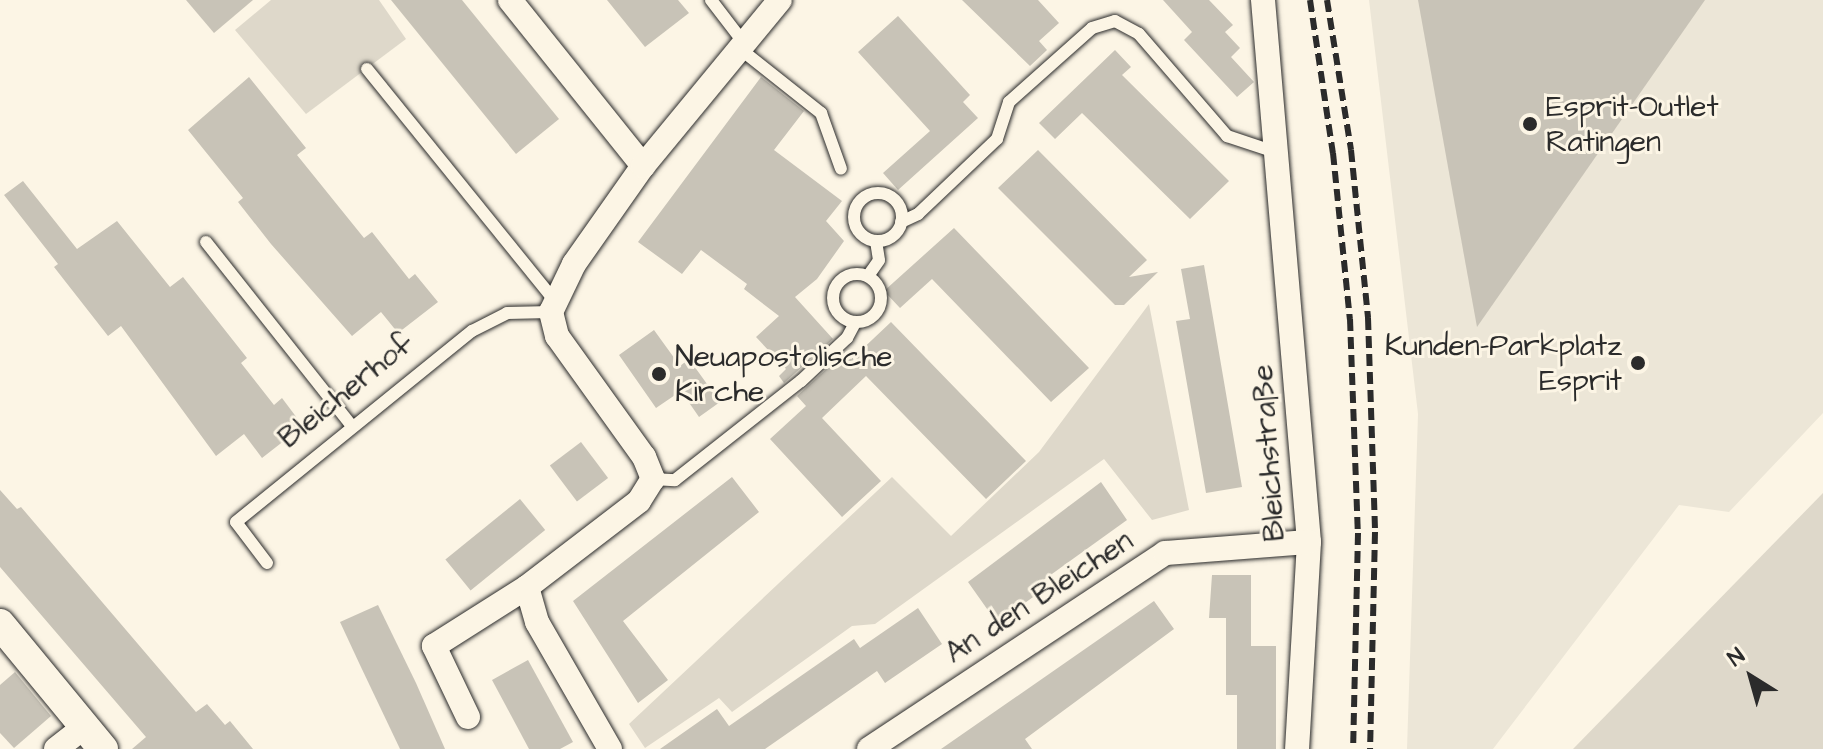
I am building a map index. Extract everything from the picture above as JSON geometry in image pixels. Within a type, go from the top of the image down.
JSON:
[{"type":"street","points":[[510,0],[643,166]]},
{"type":"street","points":[[468,717],[434,646],[527,587],[639,501],[653,479],[644,457],[557,336],[553,306],[643,166],[780,0]]},
{"type":"street","name":"Bleichstraße","points":[[1263,0],[1309,542],[1297,749]]},
{"type":"street","name":"An den Bleichen","points":[[869,749],[1165,553],[1309,542]]},
{"type":"street","points":[[527,587],[537,622],[610,749]]},
{"type":"street","points":[[0,624],[94,738],[56,749]]},
{"type":"lane","points":[[711,0],[742,46],[821,113],[841,169]]},
{"type":"lane","points":[[901,222],[898,203],[888,194],[862,197],[854,222],[866,238],[876,241],[889,239],[901,222],[918,214],[997,139],[1009,102],[1092,28],[1115,21],[1139,34],[1227,136],[1275,152]]},
{"type":"lane","points":[[367,69],[553,306]]},
{"type":"lane","points":[[855,323],[838,314],[834,290],[841,279],[868,276],[879,260],[876,241]]},
{"type":"lane","points":[[206,242],[352,426]]},
{"type":"lane","points":[[653,479],[675,480],[801,381],[847,338],[855,323],[878,310],[881,297],[868,276]]},
{"type":"lane","name":"Bleicherhof","points":[[267,563],[236,522],[472,331],[507,313],[553,306]]},
{"type":"shaded area","points":[[271,0],[379,0],[406,39],[306,114],[235,30]]},
{"type":"shaded area","name":"Kunden-Parkplatz Esprit","points":[[1369,0],[1823,0],[1823,413],[1729,512],[1679,505],[1493,749],[1407,749],[1418,414]]},
{"type":"shaded area","points":[[1149,304],[1189,510],[1152,520],[1104,459],[875,624],[852,626],[732,712],[719,698],[645,748],[629,724],[892,477],[951,536],[1039,452]]},
{"type":"shaded area","points":[[1823,493],[1823,749],[1573,749]]},
{"type":"building","points":[[186,0],[253,0],[214,33]]},
{"type":"building","points":[[391,0],[462,0],[559,119],[516,154]]},
{"type":"building","points":[[607,0],[678,0],[689,13],[645,47]]},
{"type":"building","points":[[962,0],[1038,0],[1059,23],[1039,41],[1047,50],[1030,66]]},
{"type":"building","points":[[1163,0],[1209,0],[1233,25],[1225,32],[1240,48],[1231,57],[1254,82],[1237,97],[1184,40],[1192,32]]},
{"type":"building","name":"Esprit-Outlet Ratingen","points":[[1418,0],[1705,0],[1477,327],[1450,178]]},
{"type":"building","points":[[898,16],[970,95],[963,102],[978,118],[898,190],[883,173],[930,131],[858,52]]},
{"type":"building","points":[[1115,50],[1131,67],[1122,75],[1229,181],[1190,219],[1082,113],[1055,139],[1039,123]]},
{"type":"building","points":[[249,77],[306,148],[297,155],[364,238],[372,232],[409,279],[415,274],[438,302],[398,333],[381,312],[352,336],[271,244],[238,202],[243,198],[188,130]]},
{"type":"building","points":[[761,77],[804,111],[774,150],[842,201],[826,221],[844,241],[817,279],[795,297],[833,339],[784,383],[779,376],[786,369],[756,337],[779,316],[744,289],[747,284],[701,250],[682,274],[638,242]]},
{"type":"building","points":[[1038,150],[1147,260],[1129,277],[1158,272],[1124,305],[1115,305],[998,188]]},
{"type":"building","points":[[23,181],[77,249],[117,221],[170,287],[183,277],[247,358],[241,363],[274,405],[282,398],[303,426],[262,458],[244,434],[216,456],[121,326],[108,336],[54,267],[58,264],[4,195]]},
{"type":"building","points":[[954,228],[1089,368],[1051,402],[932,279],[900,308],[884,291]]},
{"type":"building","points":[[1204,265],[1242,487],[1206,493],[1176,321],[1190,319],[1181,269]]},
{"type":"building","points":[[891,322],[1026,461],[986,499],[866,376],[822,418],[881,481],[842,517],[770,439],[806,406],[797,396],[845,352],[851,359]]},
{"type":"building","name":"Neuapostolische Kirche","points":[[654,330],[680,366],[689,359],[720,402],[699,417],[681,391],[656,408],[619,355]]},
{"type":"building","points":[[581,442],[608,478],[577,501],[550,465]]},
{"type":"building","points":[[732,477],[759,512],[623,621],[668,680],[638,703],[573,601]]},
{"type":"building","points":[[1101,482],[1127,520],[1038,584],[1043,590],[997,623],[968,582]]},
{"type":"building","points":[[0,490],[17,509],[21,507],[196,712],[207,704],[225,725],[230,721],[253,749],[132,749],[146,737],[0,567]]},
{"type":"building","points":[[520,499],[545,530],[471,591],[445,559]]},
{"type":"building","points":[[1212,575],[1251,575],[1251,646],[1276,646],[1276,749],[1237,749],[1237,695],[1226,695],[1226,618],[1209,618]]},
{"type":"building","points":[[1154,601],[1174,629],[1025,739],[1032,749],[941,749]]},
{"type":"building","points":[[378,605],[445,749],[400,749],[360,665],[340,622]]},
{"type":"building","points":[[918,608],[942,644],[885,683],[877,671],[765,749],[660,749],[717,709],[729,726],[854,639],[860,648]]},
{"type":"building","points":[[528,660],[573,742],[560,749],[529,749],[492,680]]},
{"type":"building","points":[[15,672],[51,716],[14,748],[0,733],[0,685]]},
{"type":"railway","points":[[1310,0],[1333,153],[1350,319],[1358,533],[1353,749]]},
{"type":"railway","points":[[1327,0],[1351,150],[1368,318],[1375,532],[1370,749]]},
{"type":"place","name":"Esprit-Outlet Ratingen","points":[[1530,124]]},
{"type":"place","name":"Kunden-Parkplatz Esprit","points":[[1638,363]]},
{"type":"place","name":"Neuapostolische Kirche","points":[[659,374]]}]
